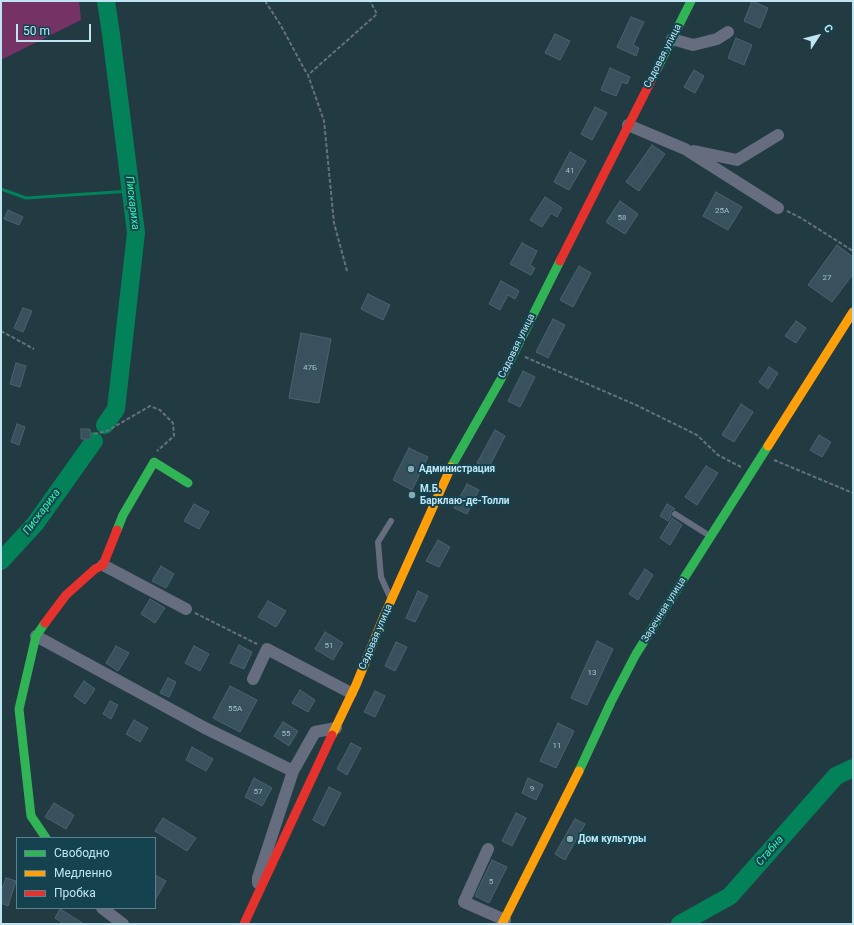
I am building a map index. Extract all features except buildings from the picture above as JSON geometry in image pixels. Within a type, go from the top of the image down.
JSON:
[{"type":"street","name":"Садовая улица","points":[[244,924],[351,693],[356,686],[392,600],[454,461],[501,379],[691,1]]},
{"type":"street","points":[[672,39],[694,45],[717,39],[728,32]]},
{"type":"street","points":[[628,125],[685,149],[778,208]]},
{"type":"street","points":[[685,149],[737,160],[778,134]]},
{"type":"street","name":"Заречная улица","points":[[504,922],[579,772],[611,702],[636,654],[853,312]]},
{"type":"street","points":[[45,837],[31,816],[18,709],[36,636],[66,595],[95,569],[103,565],[123,515],[154,462],[188,484]]},
{"type":"street","points":[[103,565],[186,609]]},
{"type":"street","points":[[36,636],[205,728],[293,772]]},
{"type":"street","points":[[253,679],[267,649],[351,693]]},
{"type":"street","points":[[259,892],[258,878],[293,772],[315,732],[336,728]]},
{"type":"street","points":[[488,849],[464,902],[504,922]]},
{"type":"street","points":[[103,909],[123,924]]},
{"type":"lane","points":[[425,504],[438,498]]},
{"type":"lane","points":[[675,514],[710,536]]},
{"type":"lane","points":[[391,521],[378,542],[381,577],[392,600]]},
{"type":"path","points":[[265,1],[280,24],[308,75],[324,121],[334,223],[347,271]]},
{"type":"path","points":[[308,75],[377,14],[370,1]]},
{"type":"path","points":[[778,208],[801,218],[853,251]]},
{"type":"path","points":[[1,331],[34,349]]},
{"type":"path","points":[[514,352],[636,405],[697,435],[718,455],[750,473]]},
{"type":"path","points":[[94,434],[107,431],[150,406],[160,410],[173,423],[174,436],[156,452],[154,462]]},
{"type":"path","points":[[762,454],[853,493]]},
{"type":"path","points":[[186,609],[267,649]]},
{"type":"shaded area","points":[[1,1],[79,1],[81,20],[1,60]]},
{"type":"waterway","name":"Пискариха","points":[[105,425],[116,409],[136,233],[106,1]]},
{"type":"waterway","points":[[1,189],[26,198],[131,191]]},
{"type":"waterway","name":"Пискариха","points":[[1,561],[35,524],[94,441]]},
{"type":"waterway","name":"Стабна","points":[[680,924],[730,896],[836,776],[853,768]]},
{"type":"traffic: fast","points":[[657,69],[691,1]]},
{"type":"traffic: fast","points":[[451,467],[501,379],[560,261]]},
{"type":"traffic: fast","points":[[579,771],[611,702],[636,654],[768,446]]},
{"type":"traffic: fast","points":[[117,530],[123,515],[154,462],[188,483]]},
{"type":"traffic: fast","points":[[45,623],[36,636],[19,709],[31,816],[45,837]]},
{"type":"traffic: slow","points":[[768,446],[853,312]]},
{"type":"traffic: slow","points":[[332,735],[356,685],[384,616],[451,467]]},
{"type":"traffic: slow","points":[[502,924],[579,771]]},
{"type":"traffic: jam","points":[[560,261],[657,69]]},
{"type":"traffic: jam","points":[[45,623],[66,595],[95,569],[103,565],[117,530]]},
{"type":"traffic: jam","points":[[244,924],[332,735]]},
{"type":"place","name":"Администрация","points":[[411,469]]},
{"type":"place","name":"М.Б. Барклаю-де-Толли","points":[[412,495]]},
{"type":"place","name":"Дом культуры","points":[[570,839]]}]
